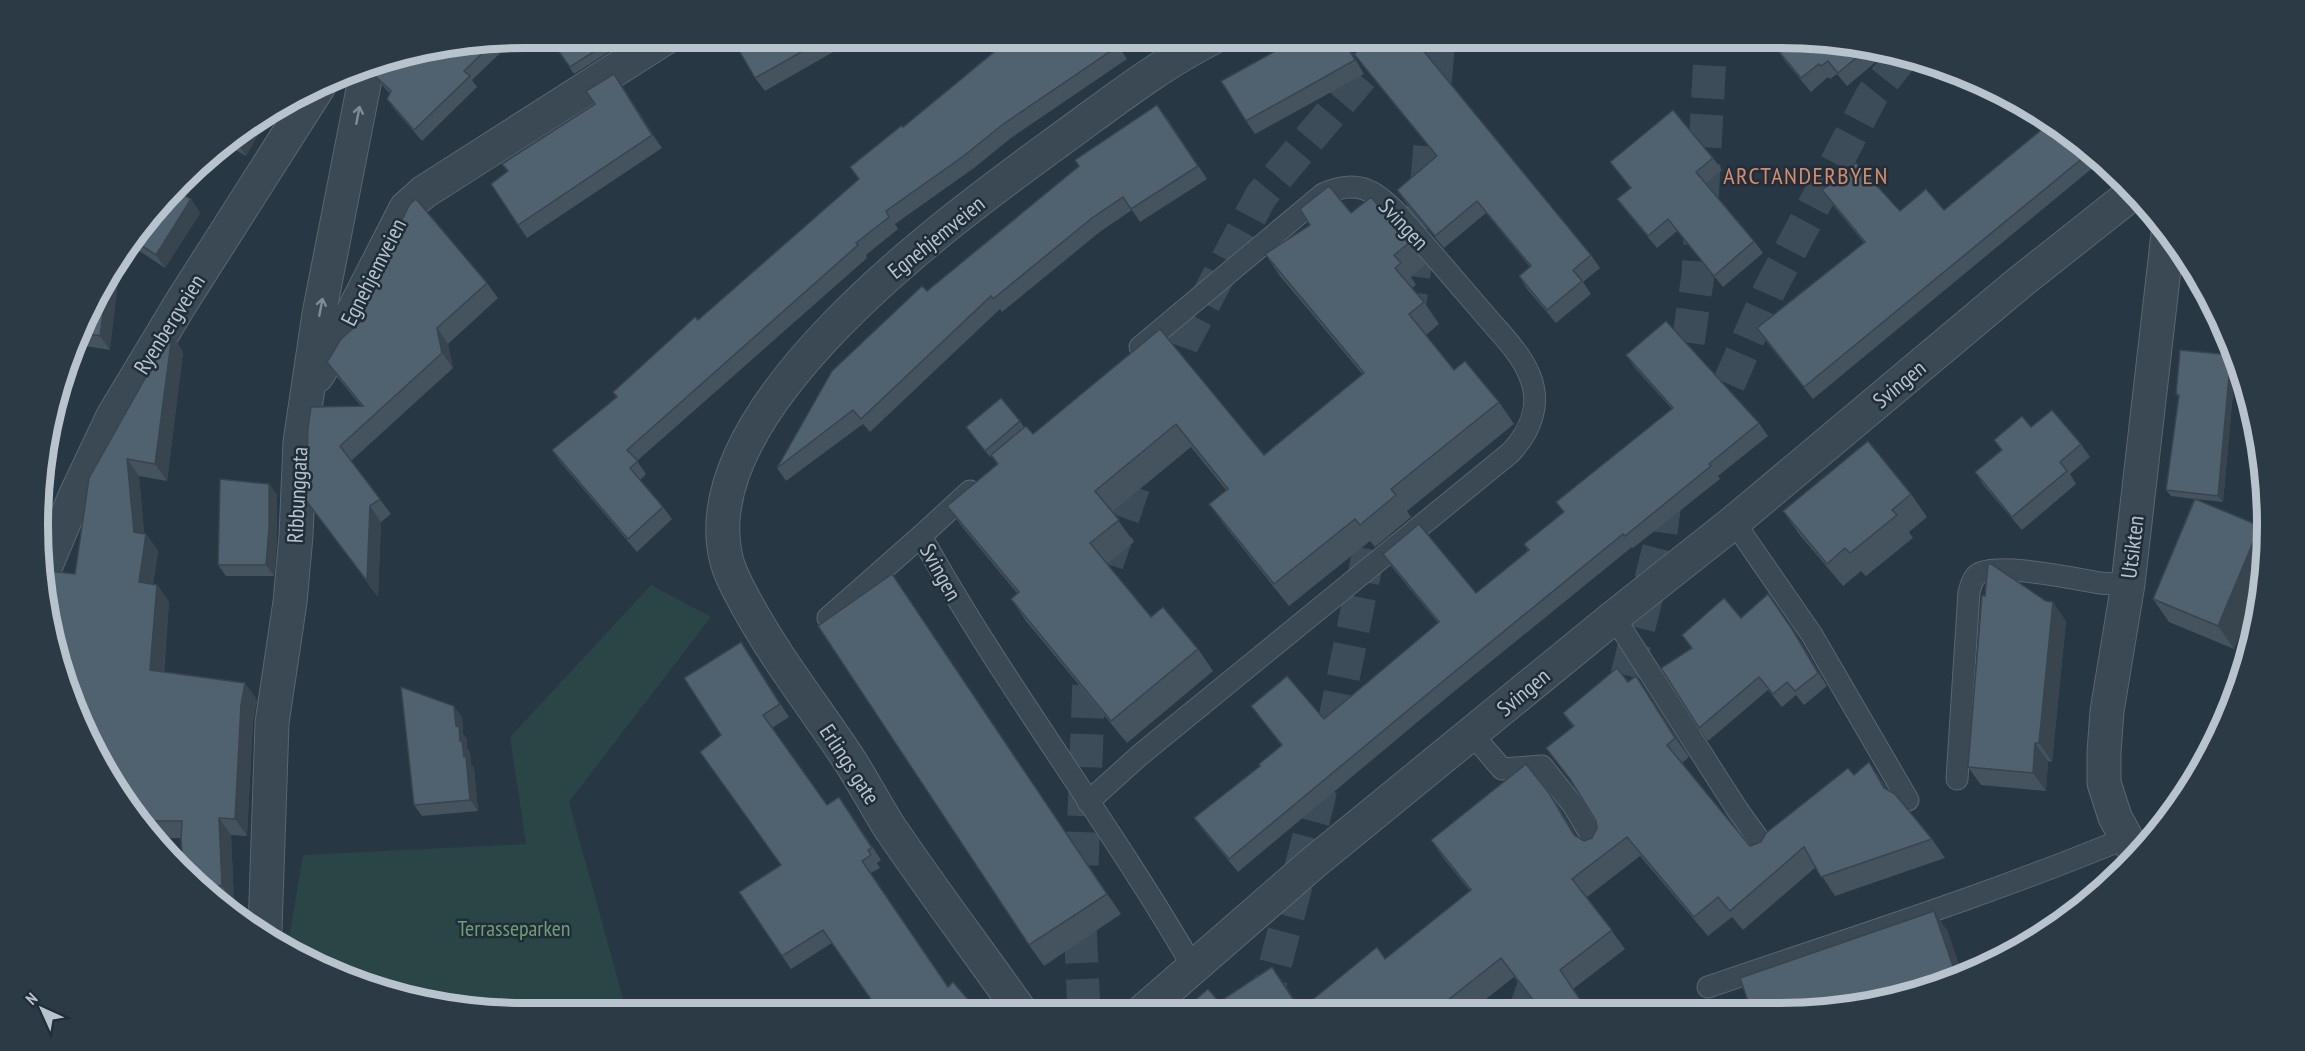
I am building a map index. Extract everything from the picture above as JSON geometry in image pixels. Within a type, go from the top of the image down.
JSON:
[{"type":"street","name":"Egnehjemveien","points":[[309,386],[337,343],[406,208],[424,192],[649,48]]},
{"type":"street","name":"Egnehjemveien","points":[[726,498],[736,466],[757,421],[792,373],[836,325],[901,263],[1016,173],[1118,98],[1196,48]]},
{"type":"street","name":"Ribbunggata","points":[[265,926],[272,723],[290,602],[296,536],[300,442],[320,314],[366,75]]},
{"type":"street","name":"Ryenbergveien","points":[[49,558],[113,416],[181,303],[311,99]]},
{"type":"street","name":"Svingen","points":[[1151,1003],[1313,863],[1734,522],[2019,283],[2127,198]]},
{"type":"street","name":"Utsikten","points":[[2132,844],[2115,817],[2104,783],[2107,711],[2128,584],[2167,246]]},
{"type":"street","name":"Erlings gate","points":[[726,498],[722,524],[727,563],[768,643],[850,762],[890,827],[1015,1003]]},
{"type":"lane","name":"Svingen","points":[[1088,802],[1140,755],[1510,453],[1528,431],[1535,405],[1530,375],[1504,338],[1398,214],[1373,192],[1363,188],[1338,188],[1323,194],[1129,357]]},
{"type":"lane","name":"Svingen","points":[[986,478],[921,536],[951,591],[1001,671],[1193,967]]},
{"type":"lane","points":[[1734,522],[1812,635],[1908,800]]},
{"type":"lane","points":[[828,618],[921,536]]},
{"type":"lane","points":[[1957,779],[1970,592],[1972,580],[1977,574],[1993,570],[2018,570],[2104,583],[2128,584]]},
{"type":"lane","points":[[1614,617],[1737,809],[1767,851]]},
{"type":"lane","points":[[1472,734],[1502,769],[1542,766],[1573,805],[1598,847]]},
{"type":"lane","points":[[1708,987],[1958,902],[2064,863],[2132,844]]},
{"type":"green space","name":"Terrasseparken","points":[[651,585],[711,617],[569,802],[624,1003],[494,1002],[432,994],[372,978],[314,954],[289,940],[303,855],[526,844],[510,737]]},
{"type":"building","points":[[556,48],[599,48],[570,67]]},
{"type":"building","points":[[738,48],[808,48],[755,78]]},
{"type":"building","points":[[993,48],[1115,48],[1002,125],[965,155],[886,211],[889,217],[856,243],[858,245],[627,450],[638,461],[630,468],[663,507],[628,539],[552,450],[617,397],[613,392],[695,317],[698,320],[859,179],[850,167],[901,126],[903,127],[995,51]]},
{"type":"building","points":[[1281,48],[1348,48],[1355,60],[1246,121],[1221,81]]},
{"type":"building","points":[[1362,48],[1421,48],[1591,255],[1573,270],[1582,281],[1547,310],[1519,276],[1531,266],[1477,201],[1435,236],[1397,190],[1437,156],[1354,54]]},
{"type":"building","points":[[1776,48],[1811,49],[1860,55],[1838,73],[1828,61],[1821,66],[1819,64],[1801,78]]},
{"type":"building","points":[[486,50],[464,71],[470,76],[414,130],[387,99],[391,91],[375,76],[380,71],[402,64],[432,57]]},
{"type":"building","points":[[614,74],[652,135],[518,225],[491,184],[508,171],[502,164],[595,104],[586,91]]},
{"type":"building","points":[[1157,105],[1198,166],[1131,209],[1123,197],[1092,218],[993,299],[991,296],[861,419],[853,410],[777,468],[832,371],[922,286],[927,291],[1079,166],[1075,160]]},
{"type":"building","points":[[1673,110],[1713,158],[1696,172],[1754,241],[1714,276],[1668,219],[1648,236],[1617,199],[1631,188],[1610,162]]},
{"type":"building","points":[[2044,127],[2083,158],[1804,387],[1757,328],[1865,242],[1822,190],[1856,163],[1900,211],[1926,189],[1944,210]]},
{"type":"building","points":[[1329,186],[1351,213],[1371,197],[1409,243],[1394,255],[1401,263],[1395,268],[1424,302],[1409,314],[1454,370],[1465,361],[1499,402],[1391,489],[1396,495],[1360,525],[1355,519],[1274,584],[1209,504],[1228,489],[1176,424],[1095,491],[1119,520],[1090,543],[1151,617],[1163,607],[1198,649],[1111,721],[1011,599],[1019,592],[947,506],[998,464],[991,455],[1026,426],[1033,434],[1160,329],[1264,455],[1364,373],[1265,254],[1310,225],[1300,209]]},
{"type":"building","points":[[182,194],[191,199],[156,255],[140,244]]},
{"type":"building","points":[[416,199],[487,283],[437,328],[442,353],[340,446],[380,499],[370,506],[367,581],[305,499],[308,428],[311,407],[363,406],[327,362],[341,339],[361,321],[353,315],[410,204]]},
{"type":"building","points":[[105,300],[100,336],[88,334]]},
{"type":"building","points":[[1666,321],[1759,423],[1709,464],[1711,466],[1625,536],[1623,534],[1229,859],[1194,818],[1260,766],[1259,764],[1282,745],[1251,706],[1287,676],[1324,719],[1439,622],[1383,554],[1419,524],[1476,593],[1529,550],[1524,544],[1564,512],[1556,502],[1673,408],[1626,355]]},
{"type":"building","points":[[170,334],[172,335],[155,464],[127,459],[134,532],[146,534],[139,582],[157,585],[150,670],[245,683],[241,705],[235,819],[219,818],[222,886],[211,885],[182,857],[182,821],[151,821],[128,791],[97,737],[73,679],[57,619],[50,571],[75,574],[89,478]]},
{"type":"building","points":[[2180,350],[2225,354],[2230,367],[2218,496],[2166,490],[2179,395],[2176,394]]},
{"type":"building","points":[[1001,398],[1020,421],[985,451],[966,427]]},
{"type":"building","points":[[2052,410],[2081,444],[2060,462],[2067,471],[2012,517],[1975,472],[2002,450],[1994,440],[2022,416],[2031,427]]},
{"type":"building","points":[[1868,441],[1911,494],[1892,510],[1897,515],[1850,553],[1845,548],[1827,564],[1783,511]]},
{"type":"building","points":[[220,479],[269,484],[266,565],[218,565]]},
{"type":"building","points":[[2195,499],[2257,525],[2257,534],[2218,626],[2153,599]]},
{"type":"building","points":[[1988,564],[2046,601],[2053,602],[2039,743],[2035,743],[2033,773],[1968,767],[1982,595],[1985,596]]},
{"type":"building","points":[[892,574],[1107,894],[1029,945],[818,626]]},
{"type":"building","points":[[1768,594],[1818,673],[1795,691],[1787,682],[1773,694],[1759,677],[1699,728],[1661,668],[1692,648],[1682,635],[1724,598],[1741,618]]},
{"type":"building","points":[[741,642],[780,704],[763,715],[827,805],[839,797],[872,848],[868,850],[871,855],[862,861],[948,987],[953,982],[971,1003],[873,1003],[823,930],[782,956],[739,892],[781,865],[700,752],[721,735],[684,678]]},
{"type":"building","points":[[1617,668],[1628,682],[1636,676],[1675,738],[1667,745],[1750,846],[1761,842],[1766,833],[1848,768],[1854,775],[1869,762],[1884,788],[1895,794],[1932,839],[1821,877],[1804,847],[1730,911],[1718,897],[1694,917],[1627,837],[1572,879],[1612,930],[1560,970],[1582,1003],[1536,1003],[1501,958],[1444,1003],[1309,1003],[1377,947],[1385,959],[1471,890],[1431,840],[1526,764],[1549,793],[1574,835],[1584,841],[1592,838],[1597,828],[1596,821],[1570,779],[1546,748],[1574,726],[1563,713]]},
{"type":"building","points":[[401,687],[454,706],[456,726],[459,727],[460,741],[462,741],[464,757],[466,757],[470,800],[414,805]]},
{"type":"building","points":[[1934,911],[1954,970],[1903,987],[1873,994],[1811,1002],[1749,1003],[1740,978]]},
{"type":"building","points":[[1272,967],[1295,1003],[1191,1003],[1208,989],[1219,1002]]},
{"type":"tunnel","points":[[1165,393],[1183,343],[1261,196],[1386,48]]},
{"type":"tunnel","points":[[1407,325],[1427,180],[1438,48]]},
{"type":"tunnel","points":[[1681,391],[1698,275],[1710,48]]},
{"type":"tunnel","points":[[1709,429],[1770,289],[1872,95],[1898,63]]},
{"type":"tunnel","points":[[1107,564],[1144,456]]},
{"type":"tunnel","points":[[1615,723],[1659,547],[1668,480]]},
{"type":"tunnel","points":[[1265,1003],[1318,802],[1380,497]]},
{"type":"tunnel","points":[[1084,1003],[1080,922],[1090,652]]},
{"type":"tunnel","points":[[1528,1003],[1545,955]]},
{"type":"district","name":"ARCTANDERBYEN","points":[[1806,176]]}]
